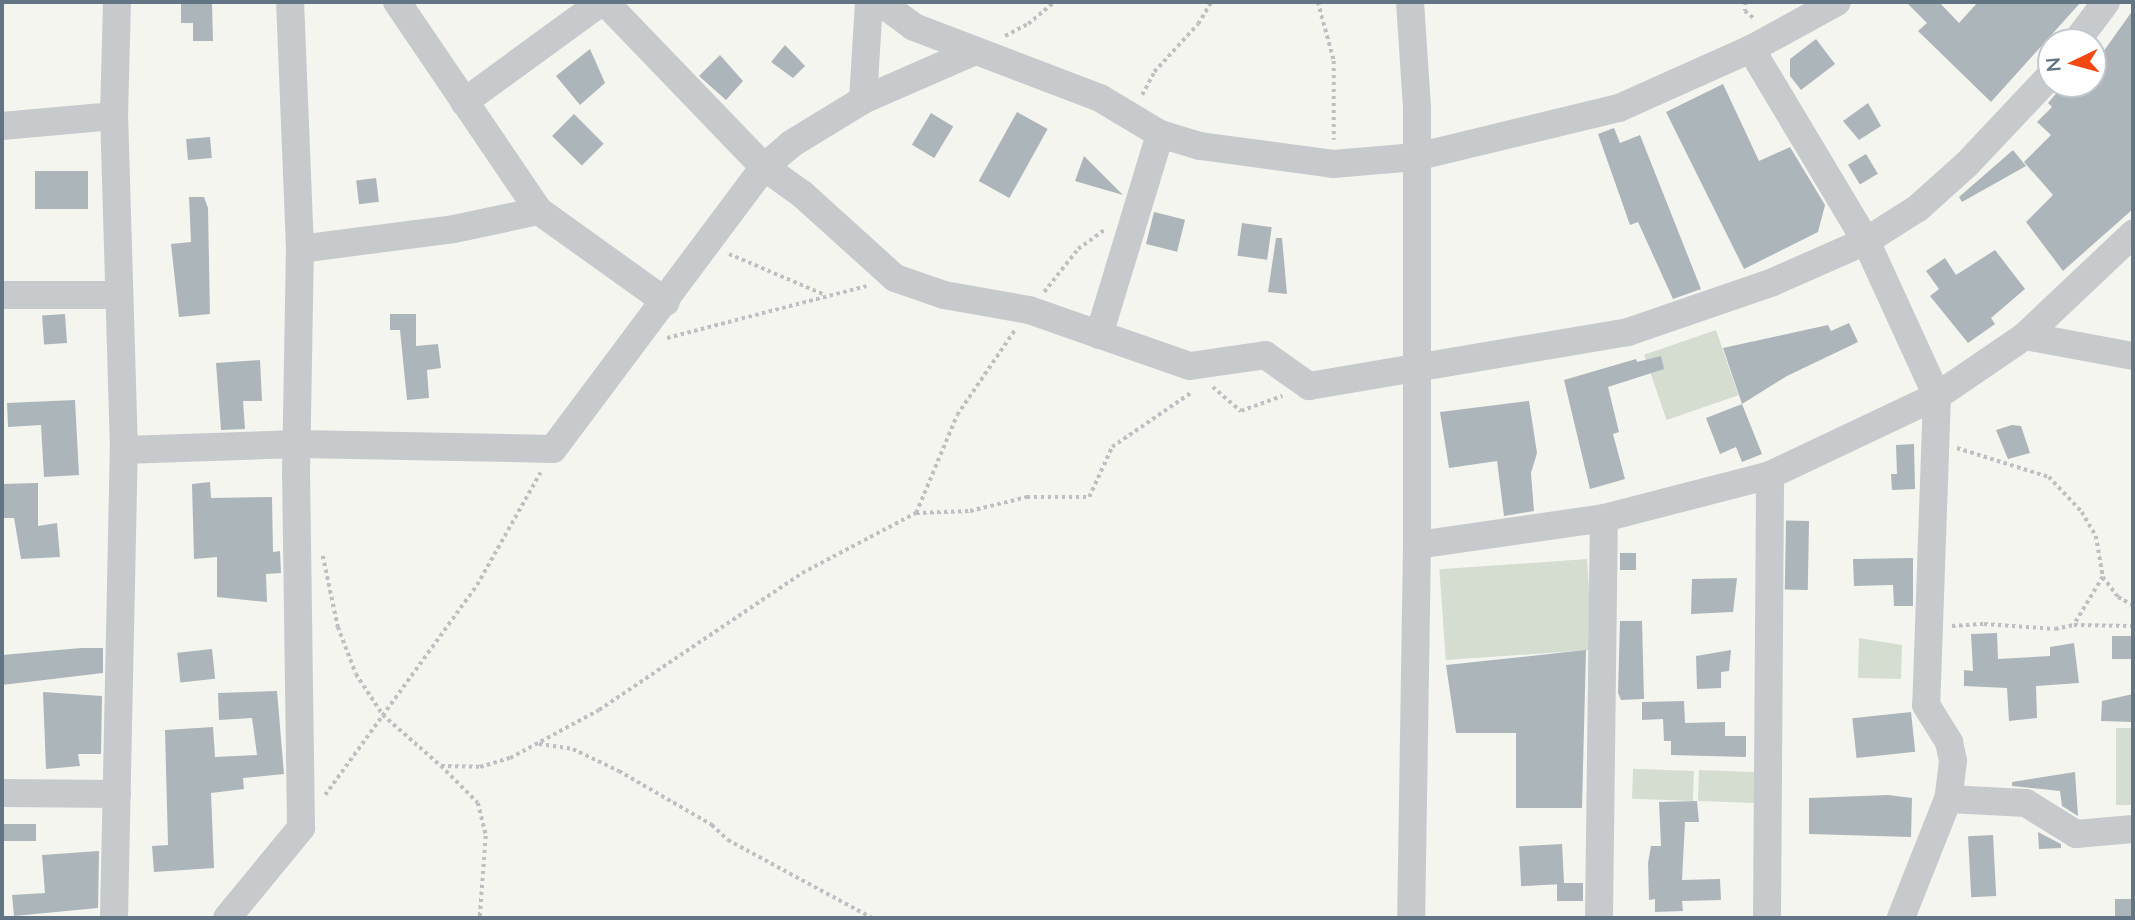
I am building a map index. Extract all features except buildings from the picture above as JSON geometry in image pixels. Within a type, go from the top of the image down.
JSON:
[{"type":"street","points":[[114,918],[124,450],[114,117],[117,2]]},
{"type":"street","points":[[228,918],[301,828],[297,444],[300,249],[290,2]]},
{"type":"street","points":[[397,2],[539,211],[666,302]]},
{"type":"street","points":[[464,102],[603,2],[764,167],[802,194],[895,278],[944,295],[1029,310],[1191,366],[1265,355],[1309,386],[1628,332],[1708,307],[1866,241],[1938,191],[2037,89]]},
{"type":"street","points":[[863,100],[869,2]]},
{"type":"street","points":[[880,2],[914,27],[1132,114],[1160,134],[1200,146],[1333,164],[1416,157],[1619,108],[1751,49],[1837,2]]},
{"type":"street","points":[[1410,2],[1416,157],[1418,545],[1410,918]]},
{"type":"street","points":[[2086,28],[2106,2]]},
{"type":"street","points":[[1751,49],[1866,241],[1937,396],[1926,705],[1949,742],[1953,761],[1948,799],[1901,918]]},
{"type":"street","points":[[124,450],[297,444],[553,449],[666,302],[764,167],[790,144],[863,100],[975,51]]},
{"type":"street","points":[[2,126],[114,117]]},
{"type":"street","points":[[1099,335],[1160,134]]},
{"type":"street","points":[[300,249],[454,229],[539,211]]},
{"type":"street","points":[[1418,545],[1605,518],[1770,475],[1937,396],[2025,336],[2133,234]]},
{"type":"street","points":[[2,295],[119,295]]},
{"type":"street","points":[[2025,336],[2133,356]]},
{"type":"street","points":[[1767,918],[1770,475]]},
{"type":"street","points":[[1599,918],[1605,518]]},
{"type":"street","points":[[2,793],[117,794]]},
{"type":"street","points":[[1948,799],[2026,803],[2076,834],[2133,829]]},
{"type":"path","points":[[975,51],[1028,24],[1054,2]]},
{"type":"path","points":[[1132,114],[1154,72],[1198,24],[1211,2]]},
{"type":"path","points":[[1318,2],[1334,61],[1337,108],[1333,164]]},
{"type":"path","points":[[916,513],[957,415],[1029,310],[1078,249],[1104,231],[1110,220]]},
{"type":"path","points":[[707,245],[827,296]]},
{"type":"path","points":[[631,347],[895,278]]},
{"type":"path","points":[[1208,383],[1241,411],[1309,386]]},
{"type":"path","points":[[441,766],[480,767],[537,743],[599,709],[803,573],[916,513],[970,512],[1027,497],[1089,497],[1112,447],[1197,389]]},
{"type":"path","points":[[1935,442],[2049,478],[2082,512],[2096,536],[2103,577],[2118,597],[2133,605]]},
{"type":"path","points":[[301,828],[477,585],[553,449]]},
{"type":"path","points":[[323,553],[338,627],[356,674],[383,715],[478,803],[486,836],[480,918]]},
{"type":"path","points":[[2074,625],[2103,577]]},
{"type":"path","points":[[1929,627],[1984,624],[2055,629],[2074,625],[2133,626]]},
{"type":"path","points":[[537,743],[573,749],[620,771],[712,825],[728,840],[872,918]]},
{"type":"shaded area","points":[[1716,330],[1738,395],[1667,420],[1644,355]]},
{"type":"shaded area","points":[[1587,559],[1593,650],[1446,660],[1439,569]]},
{"type":"shaded area","points":[[1859,638],[1902,645],[1901,679],[1858,678]]},
{"type":"shaded area","points":[[2116,728],[2133,728],[2133,805],[2116,805]]},
{"type":"shaded area","points":[[1633,769],[1694,771],[1693,801],[1632,799]]},
{"type":"shaded area","points":[[1699,770],[1768,772],[1767,803],[1698,801]]}]
